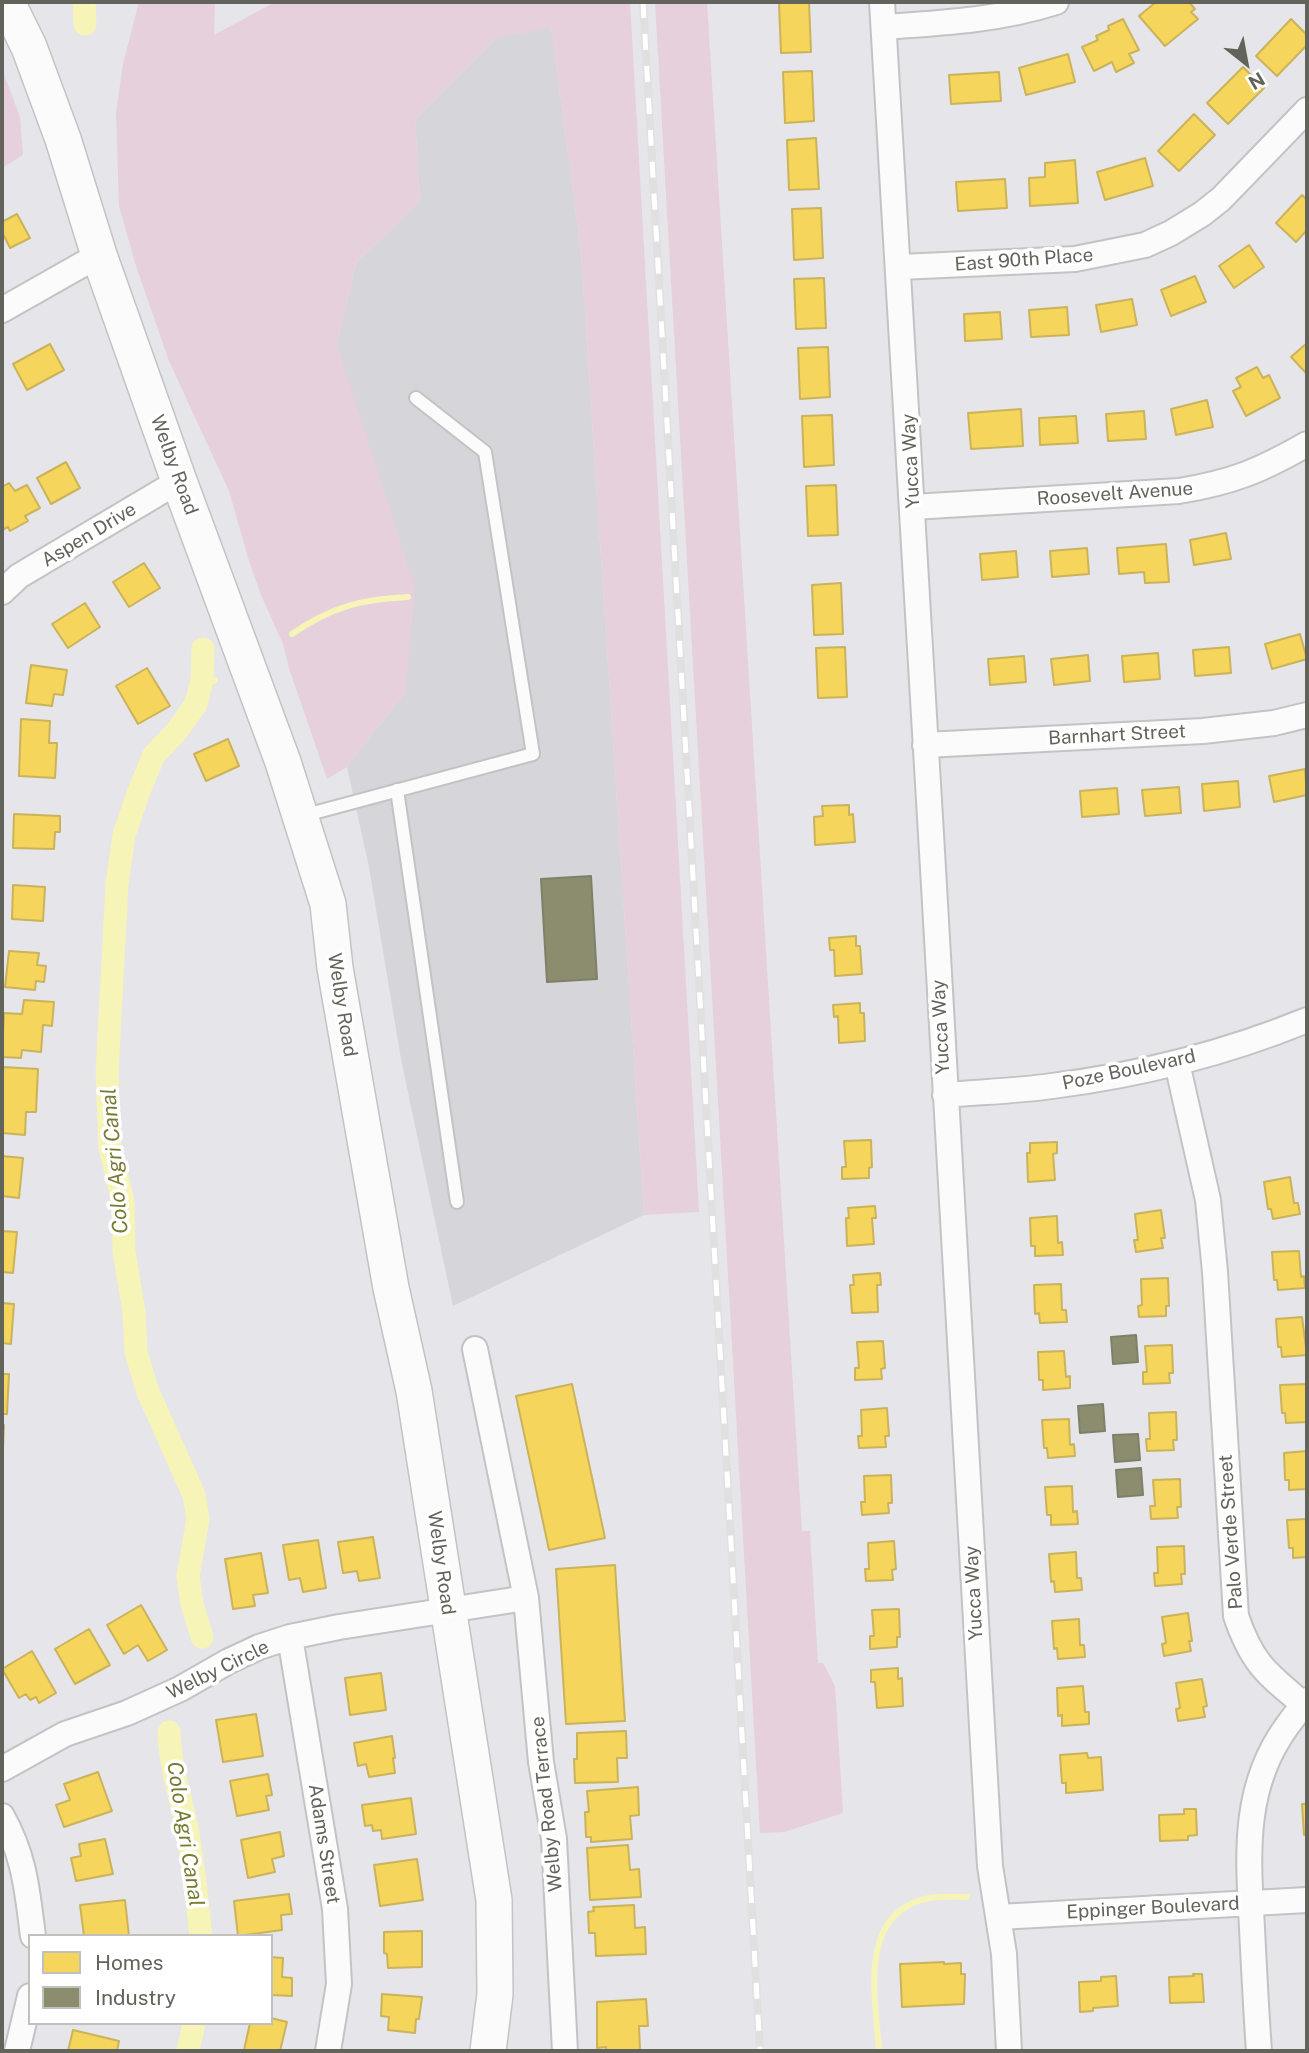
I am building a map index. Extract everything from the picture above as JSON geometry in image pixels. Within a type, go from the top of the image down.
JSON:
[{"type":"street","name":"Welby Road","points":[[8,2],[29,47],[63,139],[99,255],[302,816],[328,904],[335,968],[391,1288],[414,1391],[494,1900],[495,1994],[488,2051]]},
{"type":"street","name":"Yucca Way","points":[[882,2],[914,507],[925,745],[990,1867],[1004,1954],[1009,2051]]},
{"type":"street","points":[[884,27],[974,21],[1026,12],[1056,2]]},
{"type":"street","name":"East 90th Place","points":[[900,267],[1075,259],[1145,245],[1171,233],[1221,199],[1307,110]]},
{"type":"street","points":[[2,310],[99,255]]},
{"type":"street","name":"Roosevelt Avenue","points":[[914,507],[1179,491],[1218,485],[1266,467],[1307,444]]},
{"type":"street","name":"Aspen Drive","points":[[2,592],[19,576],[179,481]]},
{"type":"street","name":"Barnhart Street","points":[[925,745],[1203,731],[1274,723],[1307,715]]},
{"type":"street","name":"Poze Boulevard","points":[[945,1095],[1051,1086],[1128,1074],[1238,1045],[1307,1020]]},
{"type":"street","name":"Palo Verde Street","points":[[1177,1062],[1208,1200],[1236,1616],[1246,1644],[1258,1664],[1305,1702],[1279,1737],[1268,1758],[1250,1818],[1248,1856],[1259,2051]]},
{"type":"street","name":"Welby Road Terrace","points":[[475,1349],[526,1598],[541,1762],[554,1839],[565,2051]]},
{"type":"street","points":[[448,1611],[526,1598]]},
{"type":"street","name":"Welby Circle","points":[[2,1769],[65,1734],[127,1713],[180,1689],[259,1647],[289,1637],[339,1627],[448,1611]]},
{"type":"street","name":"Adams Street","points":[[289,1637],[335,1909],[339,1984],[328,2051]]},
{"type":"street","points":[[2,1816],[23,1862],[33,1934]]},
{"type":"street","name":"Eppinger Boulevard","points":[[999,1917],[1307,1900]]},
{"type":"street","points":[[17,2051],[28,2004]]},
{"type":"lane","points":[[302,816],[533,754],[485,452],[416,398]]},
{"type":"lane","points":[[397,790],[457,1202]]},
{"type":"shaded area","points":[[139,2],[215,2],[214,35],[275,2],[630,2],[699,1212],[644,1215],[581,252],[551,28],[496,38],[415,119],[420,201],[356,263],[337,343],[415,587],[406,691],[347,767],[327,779],[283,644],[249,561],[229,491],[169,361],[136,266],[119,206],[116,113],[123,64]]},
{"type":"shaded area","points":[[655,2],[707,2],[802,1531],[810,1531],[818,1663],[823,1663],[835,1686],[843,1813],[784,1832],[760,1833]]},
{"type":"shaded area","points":[[551,27],[581,252],[644,1215],[453,1306],[401,1059],[369,867],[347,767],[406,691],[337,343],[356,263],[420,201],[415,119],[496,38]]},
{"type":"shaded area","points":[[2,69],[20,117],[23,155],[2,168]]},
{"type":"building: Homes","points":[[809,2],[811,52],[781,53],[779,3]]},
{"type":"building: Homes","points":[[1156,2],[1189,2],[1195,9],[1191,12],[1198,19],[1165,46],[1139,16]]},
{"type":"building: Homes","points":[[1123,19],[1139,50],[1129,54],[1134,63],[1116,72],[1112,62],[1094,71],[1082,47],[1098,40],[1096,36]]},
{"type":"building: Homes","points":[[1291,19],[1307,35],[1307,45],[1277,76],[1256,56]]},
{"type":"building: Homes","points":[[1068,54],[1075,82],[1026,95],[1019,68]]},
{"type":"building: Homes","points":[[1243,67],[1264,88],[1228,124],[1207,103]]},
{"type":"building: Homes","points":[[812,71],[814,121],[785,123],[783,72]]},
{"type":"building: Homes","points":[[999,72],[1001,101],[951,104],[949,75]]},
{"type":"building: Homes","points":[[1194,114],[1215,135],[1179,171],[1158,151]]},
{"type":"building: Homes","points":[[816,138],[819,189],[789,190],[787,140]]},
{"type":"building: Homes","points":[[1145,158],[1153,186],[1105,200],[1097,172]]},
{"type":"building: Homes","points":[[1075,160],[1078,203],[1030,206],[1029,178],[1045,177],[1045,163]]},
{"type":"building: Homes","points":[[1005,179],[1007,208],[958,211],[956,182]]},
{"type":"building: Homes","points":[[1302,195],[1307,200],[1307,230],[1296,242],[1276,223]]},
{"type":"building: Homes","points":[[821,208],[823,258],[794,260],[792,209]]},
{"type":"building: Homes","points":[[17,214],[30,238],[10,248],[2,232],[2,222]]},
{"type":"building: Homes","points":[[1249,245],[1264,267],[1234,288],[1219,266]]},
{"type":"building: Homes","points":[[1195,276],[1206,302],[1171,316],[1161,290]]},
{"type":"building: Homes","points":[[824,278],[826,328],[796,329],[794,279]]},
{"type":"building: Homes","points":[[1132,299],[1137,325],[1101,332],[1096,305]]},
{"type":"building: Homes","points":[[1067,307],[1069,335],[1031,337],[1029,310]]},
{"type":"building: Homes","points":[[1000,312],[1002,339],[965,341],[964,314]]},
{"type":"building: Homes","points":[[1307,343],[1307,374],[1291,357]]},
{"type":"building: Homes","points":[[50,344],[64,370],[27,390],[13,364]]},
{"type":"building: Homes","points":[[828,347],[830,397],[800,399],[798,348]]},
{"type":"building: Homes","points":[[1257,367],[1263,378],[1269,375],[1280,398],[1246,416],[1233,391],[1241,387],[1236,378]]},
{"type":"building: Homes","points":[[1207,400],[1213,427],[1176,435],[1171,409]]},
{"type":"building: Homes","points":[[1021,409],[1023,446],[971,449],[968,413]]},
{"type":"building: Homes","points":[[1144,411],[1146,439],[1108,441],[1106,414]]},
{"type":"building: Homes","points":[[832,415],[834,465],[804,467],[802,416]]},
{"type":"building: Homes","points":[[1076,416],[1078,443],[1040,445],[1039,418]]},
{"type":"building: Homes","points":[[66,462],[80,488],[51,504],[37,478]]},
{"type":"building: Homes","points":[[9,483],[15,491],[27,485],[40,508],[25,516],[28,521],[10,531],[8,527],[2,530],[2,487]]},
{"type":"building: Homes","points":[[836,485],[838,535],[808,536],[806,486]]},
{"type":"building: Homes","points":[[1226,533],[1231,559],[1194,565],[1190,540]]},
{"type":"building: Homes","points":[[1166,544],[1169,582],[1145,583],[1144,572],[1119,574],[1117,548]]},
{"type":"building: Homes","points":[[1087,548],[1089,574],[1052,577],[1050,551]]},
{"type":"building: Homes","points":[[1016,551],[1018,577],[982,580],[980,554]]},
{"type":"building: Homes","points":[[144,563],[160,588],[129,607],[113,582]]},
{"type":"building: Homes","points":[[841,583],[843,634],[814,635],[812,585]]},
{"type":"building: Homes","points":[[85,603],[100,627],[68,648],[52,624]]},
{"type":"building: Homes","points":[[1300,634],[1307,659],[1272,669],[1265,644]]},
{"type":"building: Homes","points":[[845,647],[847,697],[818,698],[816,648]]},
{"type":"building: Homes","points":[[1229,647],[1231,673],[1195,676],[1193,650]]},
{"type":"building: Homes","points":[[1158,653],[1160,679],[1124,682],[1122,656]]},
{"type":"building: Homes","points":[[1088,655],[1090,681],[1054,685],[1051,659]]},
{"type":"building: Homes","points":[[1024,656],[1026,682],[990,685],[988,659]]},
{"type":"building: Homes","points":[[31,665],[67,670],[63,695],[54,694],[52,706],[26,703]]},
{"type":"building: Homes","points":[[147,668],[170,706],[138,724],[116,686]]},
{"type":"building: Homes","points":[[21,719],[50,721],[49,743],[57,743],[55,778],[19,776]]},
{"type":"building: Homes","points":[[228,739],[239,766],[206,781],[194,754]]},
{"type":"building: Homes","points":[[1305,769],[1307,795],[1274,802],[1269,776]]},
{"type":"building: Homes","points":[[1238,781],[1240,807],[1204,811],[1202,784]]},
{"type":"building: Homes","points":[[1179,787],[1181,813],[1145,816],[1142,790]]},
{"type":"building: Homes","points":[[1117,788],[1119,814],[1082,817],[1080,791]]},
{"type":"building: Homes","points":[[849,805],[849,815],[853,814],[855,842],[815,845],[814,817],[823,816],[822,806]]},
{"type":"building: Homes","points":[[14,814],[60,816],[60,832],[55,832],[54,849],[13,848]]},
{"type":"building: Homes","points":[[13,885],[45,887],[43,921],[12,919]]},
{"type":"building: Homes","points":[[856,936],[856,946],[860,946],[862,974],[835,976],[834,950],[830,950],[829,938]]},
{"type":"building: Homes","points":[[9,951],[39,953],[37,965],[46,966],[44,982],[36,981],[35,990],[5,987]]},
{"type":"building: Homes","points":[[24,1000],[54,1002],[52,1026],[43,1025],[41,1052],[22,1050],[21,1058],[2,1057],[4,1013],[22,1014]]},
{"type":"building: Homes","points":[[860,1003],[860,1013],[864,1013],[865,1041],[839,1043],[838,1016],[834,1017],[833,1005]]},
{"type":"building: Homes","points":[[3,1067],[38,1069],[36,1112],[26,1112],[25,1135],[2,1133]]},
{"type":"building: Homes","points":[[871,1140],[872,1167],[869,1168],[869,1178],[842,1179],[842,1167],[846,1167],[844,1141]]},
{"type":"building: Homes","points":[[1057,1142],[1057,1153],[1053,1154],[1055,1180],[1028,1182],[1027,1153],[1030,1153],[1030,1143]]},
{"type":"building: Homes","points":[[2,1156],[23,1158],[19,1198],[2,1196]]},
{"type":"building: Homes","points":[[1290,1177],[1294,1203],[1298,1203],[1300,1214],[1273,1219],[1271,1209],[1268,1209],[1264,1182]]},
{"type":"building: Homes","points":[[875,1206],[876,1218],[872,1218],[874,1244],[847,1246],[848,1208]]},
{"type":"building: Homes","points":[[1161,1210],[1165,1238],[1161,1238],[1163,1248],[1136,1252],[1134,1240],[1138,1240],[1135,1214]]},
{"type":"building: Homes","points":[[1057,1216],[1058,1243],[1062,1242],[1063,1255],[1035,1256],[1035,1246],[1031,1246],[1030,1218]]},
{"type":"building: Homes","points":[[2,1231],[17,1232],[13,1273],[2,1272]]},
{"type":"building: Homes","points":[[1299,1251],[1301,1277],[1304,1276],[1305,1288],[1278,1290],[1277,1280],[1274,1280],[1272,1252]]},
{"type":"building: Homes","points":[[880,1273],[881,1285],[877,1285],[878,1312],[852,1313],[850,1285],[854,1285],[853,1275]]},
{"type":"building: Homes","points":[[1168,1278],[1169,1306],[1166,1306],[1166,1316],[1139,1317],[1138,1306],[1142,1305],[1141,1279]]},
{"type":"building: Homes","points":[[1061,1284],[1062,1310],[1066,1310],[1067,1322],[1040,1323],[1039,1313],[1035,1314],[1034,1285]]},
{"type":"building: Homes","points":[[2,1303],[14,1304],[11,1344],[2,1343]]},
{"type":"building: Homes","points":[[1302,1317],[1307,1355],[1282,1357],[1281,1347],[1278,1347],[1276,1319]]},
{"type":"building: Homes","points":[[883,1341],[885,1368],[881,1369],[882,1379],[855,1380],[855,1368],[859,1368],[857,1342]]},
{"type":"building: Homes","points":[[1172,1345],[1173,1373],[1169,1373],[1170,1383],[1143,1384],[1143,1372],[1147,1372],[1145,1346]]},
{"type":"building: Homes","points":[[1064,1351],[1066,1377],[1070,1376],[1070,1388],[1043,1390],[1043,1380],[1039,1380],[1038,1352]]},
{"type":"building: Homes","points":[[2,1374],[9,1374],[7,1414],[2,1414]]},
{"type":"building: Homes","points":[[572,1384],[605,1538],[549,1550],[516,1396]]},
{"type":"building: Homes","points":[[1306,1384],[1307,1422],[1286,1423],[1285,1413],[1282,1413],[1280,1385]]},
{"type":"building: Homes","points":[[887,1408],[889,1436],[885,1436],[886,1447],[859,1448],[858,1436],[862,1436],[861,1410]]},
{"type":"building: Homes","points":[[1176,1412],[1177,1440],[1173,1440],[1174,1450],[1147,1451],[1146,1439],[1150,1439],[1149,1413]]},
{"type":"building: Homes","points":[[1069,1419],[1070,1445],[1074,1444],[1075,1456],[1048,1458],[1047,1448],[1044,1448],[1042,1420]]},
{"type":"building: Homes","points":[[2,1425],[4,1425],[2,1471]]},
{"type":"building: Homes","points":[[1307,1451],[1307,1489],[1289,1490],[1289,1480],[1285,1480],[1284,1453]]},
{"type":"building: Homes","points":[[891,1475],[892,1503],[888,1503],[889,1513],[862,1515],[861,1502],[865,1502],[864,1476]]},
{"type":"building: Homes","points":[[1180,1479],[1181,1507],[1177,1507],[1178,1518],[1151,1519],[1150,1506],[1155,1506],[1153,1480]]},
{"type":"building: Homes","points":[[1072,1486],[1073,1512],[1077,1511],[1078,1524],[1051,1525],[1051,1515],[1047,1515],[1045,1487]]},
{"type":"building: Homes","points":[[1307,1519],[1307,1557],[1293,1558],[1293,1548],[1289,1548],[1287,1520]]},
{"type":"building: Homes","points":[[373,1537],[380,1578],[359,1581],[357,1571],[343,1573],[338,1542]]},
{"type":"building: Homes","points":[[318,1540],[326,1588],[303,1592],[300,1578],[289,1580],[283,1545]]},
{"type":"building: Homes","points":[[894,1541],[896,1569],[892,1570],[893,1580],[866,1581],[865,1569],[869,1569],[868,1543]]},
{"type":"building: Homes","points":[[1184,1546],[1185,1574],[1181,1574],[1182,1584],[1155,1586],[1154,1573],[1158,1573],[1157,1547]]},
{"type":"building: Homes","points":[[1076,1552],[1077,1578],[1081,1578],[1082,1590],[1055,1592],[1054,1581],[1051,1582],[1049,1554]]},
{"type":"building: Homes","points":[[261,1553],[268,1593],[253,1595],[255,1606],[233,1609],[225,1559]]},
{"type":"building: Homes","points":[[615,1565],[625,1721],[566,1724],[556,1569]]},
{"type":"building: Homes","points":[[141,1605],[167,1650],[148,1661],[138,1645],[124,1654],[107,1625]]},
{"type":"building: Homes","points":[[899,1609],[900,1637],[897,1637],[897,1647],[870,1649],[870,1636],[874,1636],[872,1610]]},
{"type":"building: Homes","points":[[1188,1613],[1191,1651],[1164,1656],[1162,1644],[1166,1643],[1162,1617]]},
{"type":"building: Homes","points":[[1079,1619],[1080,1645],[1084,1645],[1085,1657],[1058,1659],[1057,1648],[1054,1649],[1052,1621]]},
{"type":"building: Homes","points":[[89,1629],[110,1665],[75,1684],[55,1649]]},
{"type":"building: Homes","points":[[32,1651],[56,1693],[39,1703],[36,1697],[30,1700],[26,1694],[19,1698],[2,1669]]},
{"type":"building: Homes","points":[[898,1668],[898,1679],[902,1678],[903,1706],[877,1708],[871,1670]]},
{"type":"building: Homes","points":[[381,1673],[386,1710],[350,1715],[345,1678]]},
{"type":"building: Homes","points":[[1202,1679],[1207,1706],[1203,1707],[1205,1717],[1178,1721],[1176,1709],[1180,1708],[1176,1683]]},
{"type":"building: Homes","points":[[1083,1686],[1089,1724],[1062,1726],[1062,1715],[1058,1716],[1057,1688]]},
{"type":"building: Homes","points":[[256,1714],[263,1756],[223,1762],[216,1720]]},
{"type":"building: Homes","points":[[626,1731],[627,1758],[617,1758],[618,1782],[575,1783],[577,1733]]},
{"type":"building: Homes","points":[[392,1736],[395,1773],[369,1777],[366,1764],[358,1766],[354,1743]]},
{"type":"building: Homes","points":[[1087,1753],[1088,1758],[1101,1757],[1103,1790],[1066,1793],[1066,1783],[1062,1783],[1060,1755]]},
{"type":"building: Homes","points":[[98,1772],[112,1811],[64,1827],[56,1805],[70,1800],[64,1784]]},
{"type":"building: Homes","points":[[268,1774],[272,1795],[266,1796],[269,1810],[237,1816],[230,1781]]},
{"type":"building: Homes","points":[[638,1787],[639,1815],[630,1816],[632,1839],[591,1842],[591,1837],[586,1837],[585,1812],[589,1812],[587,1791]]},
{"type":"building: Homes","points":[[411,1798],[416,1834],[382,1839],[381,1830],[373,1831],[372,1825],[365,1826],[362,1805]]},
{"type":"building: Homes","points":[[1302,1804],[1307,1804],[1307,1835],[1304,1835]]},
{"type":"building: Homes","points":[[1184,1809],[1196,1809],[1197,1835],[1188,1836],[1188,1840],[1160,1841],[1159,1815],[1184,1814]]},
{"type":"building: Homes","points":[[280,1832],[284,1856],[272,1859],[275,1872],[248,1878],[241,1840]]},
{"type":"building: Homes","points":[[105,1839],[113,1874],[76,1881],[71,1858],[81,1856],[79,1844]]},
{"type":"building: Homes","points":[[628,1845],[630,1870],[639,1869],[641,1897],[590,1900],[587,1848]]},
{"type":"building: Homes","points":[[417,1859],[423,1900],[380,1906],[374,1865]]},
{"type":"building: Homes","points":[[289,1894],[292,1914],[281,1915],[282,1930],[238,1934],[234,1901]]},
{"type":"building: Homes","points":[[125,1900],[129,1934],[84,1934],[80,1905]]},
{"type":"building: Homes","points":[[634,1905],[635,1928],[645,1927],[646,1954],[596,1956],[595,1933],[589,1933],[588,1912],[594,1911],[593,1907]]},
{"type":"building: Homes","points":[[422,1931],[422,1967],[388,1968],[387,1954],[384,1953],[384,1932]]},
{"type":"building: Homes","points":[[273,1957],[283,1958],[282,1977],[292,1978],[292,1996],[273,1995]]},
{"type":"building: Homes","points":[[961,1963],[961,1974],[965,1974],[964,2004],[902,2007],[900,1964]]},
{"type":"building: Homes","points":[[1193,1974],[1202,1974],[1204,2002],[1170,2003],[1169,1977],[1194,1976]]},
{"type":"building: Homes","points":[[1116,1976],[1118,2006],[1080,2012],[1079,1982],[1101,1981],[1101,1977]]},
{"type":"building: Homes","points":[[382,1994],[422,1997],[415,2033],[388,2030],[389,2017],[381,2016]]},
{"type":"building: Homes","points":[[646,1999],[648,2026],[639,2026],[640,2050],[606,2051],[606,2047],[597,2048],[597,2002]]},
{"type":"building: Homes","points":[[273,2018],[287,2022],[280,2051],[244,2050],[250,2025],[273,2025]]},
{"type":"building: Homes","points":[[73,2030],[119,2041],[117,2051],[68,2051]]},
{"type":"building: Industry","points":[[591,876],[597,979],[547,982],[541,879]]},
{"type":"building: Industry","points":[[1136,1335],[1138,1362],[1113,1364],[1111,1337]]},
{"type":"building: Industry","points":[[1103,1404],[1105,1431],[1080,1433],[1078,1406]]},
{"type":"building: Industry","points":[[1138,1434],[1140,1460],[1115,1462],[1113,1435]]},
{"type":"building: Industry","points":[[1141,1468],[1143,1495],[1118,1497],[1116,1470]]},
{"type":"waterway","name":"Colo Agri Canal","points":[[84,2],[85,24]]},
{"type":"waterway","points":[[292,634],[320,617],[347,606],[408,597]]},
{"type":"waterway","name":"Colo Agri Canal","points":[[202,1637],[192,1604],[188,1576],[198,1519],[194,1495],[148,1392],[136,1352],[134,1312],[124,1251],[123,1202],[110,1147],[107,1073],[117,884],[124,835],[154,755],[176,732],[196,704],[202,680],[203,649]]},
{"type":"waterway","points":[[200,688],[215,680]]},
{"type":"waterway","name":"Colo Agri Canal","points":[[169,1732],[173,1767],[191,1851],[201,1934]]},
{"type":"waterway","points":[[879,2051],[874,1983],[880,1939],[890,1921],[906,1907],[929,1898],[967,1897]]},
{"type":"waterway","name":"Colo Agri Canal","points":[[188,2051],[194,2025]]},
{"type":"railway","points":[[643,2],[760,2051]]}]
